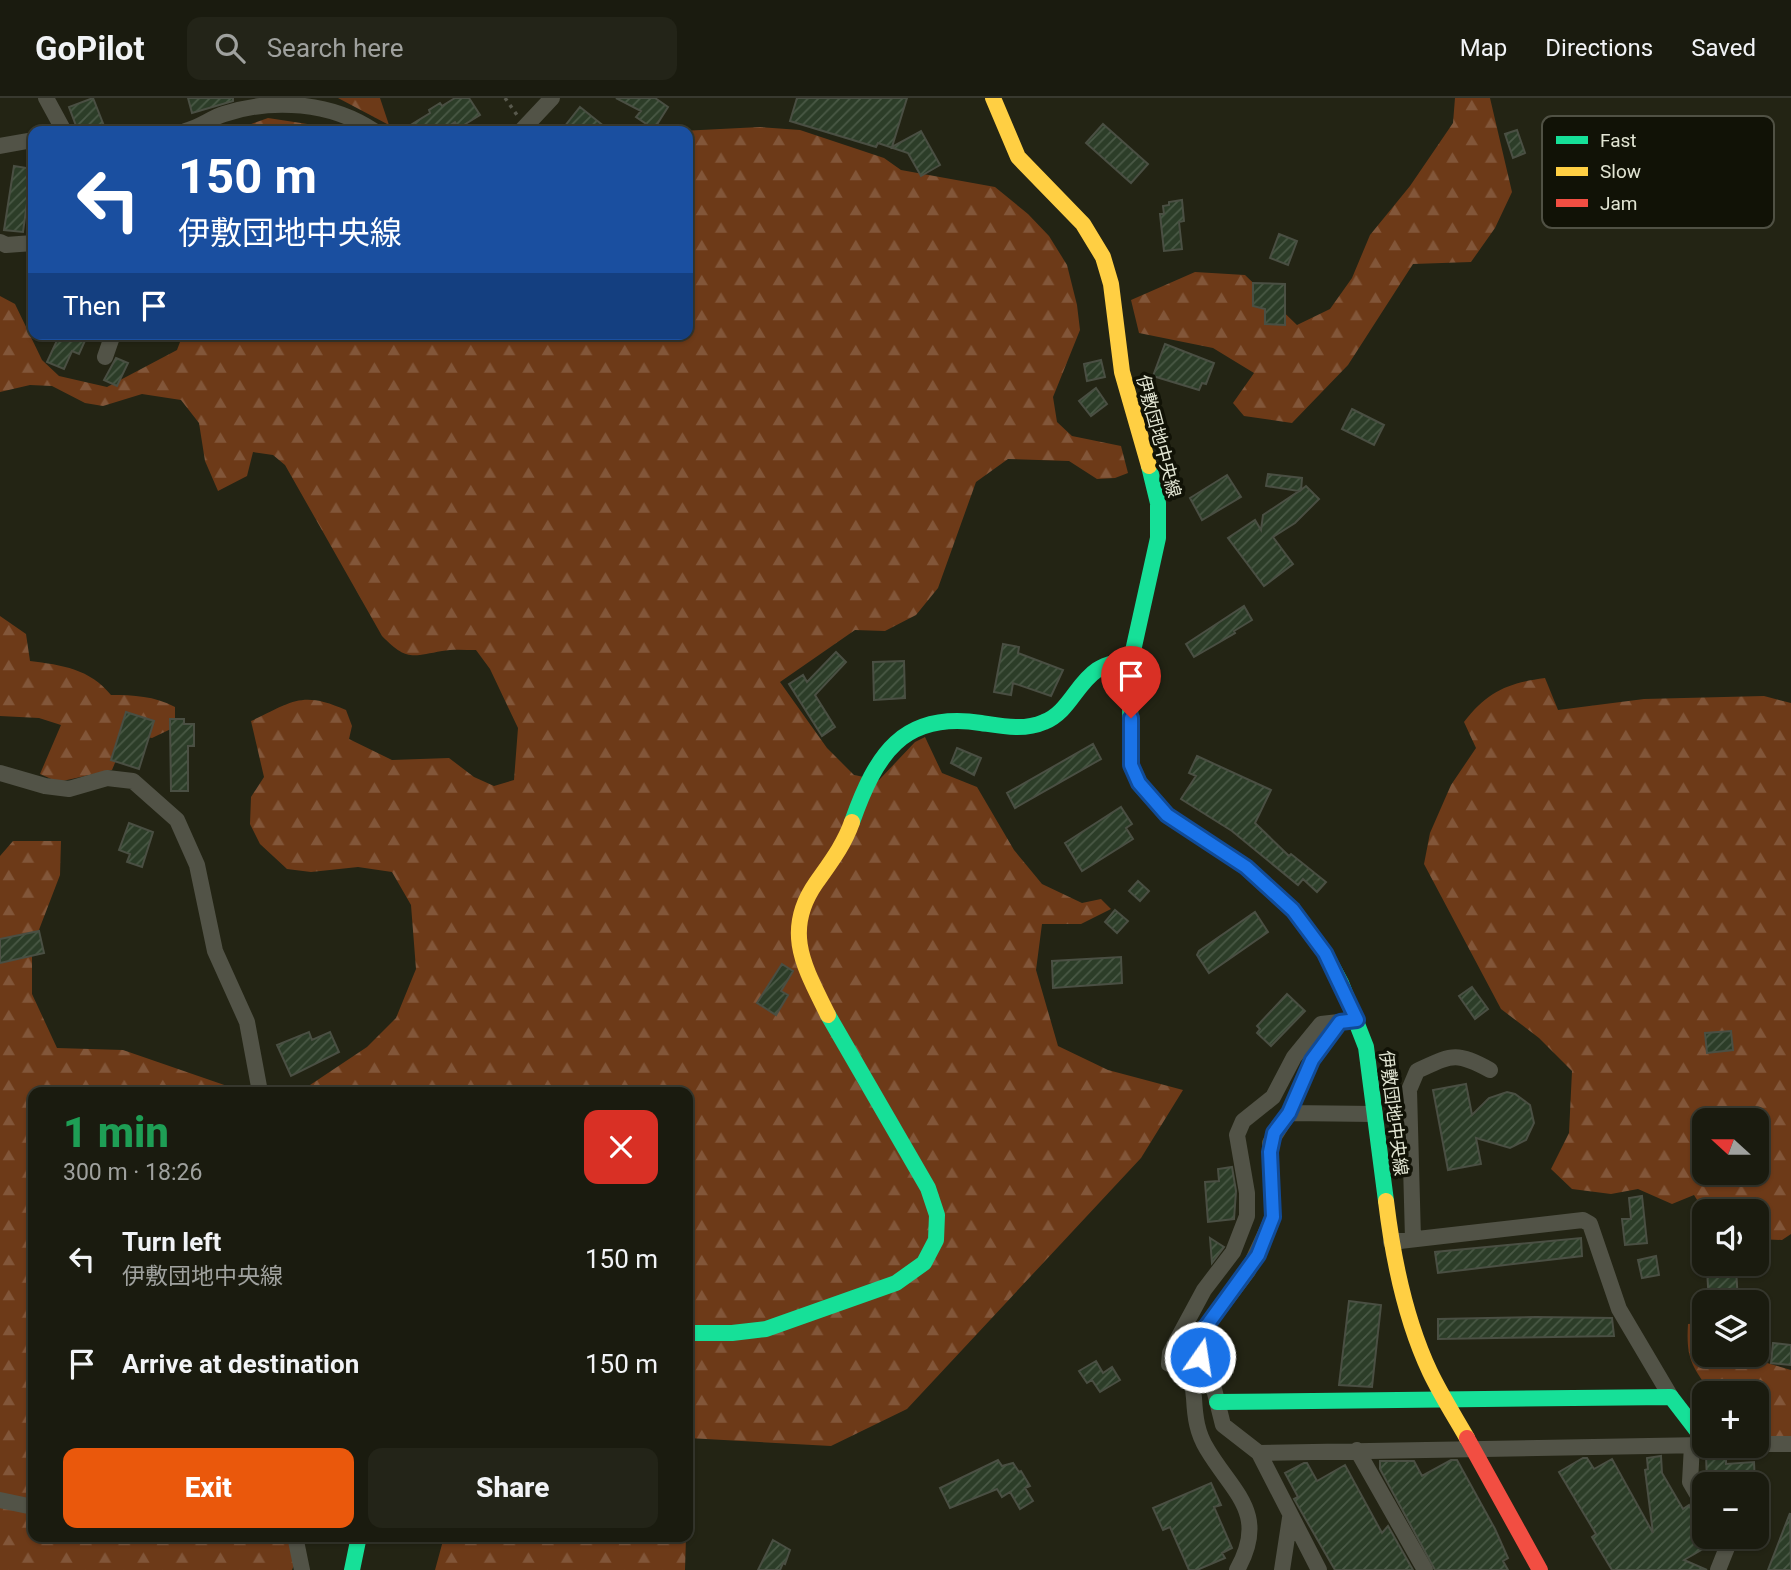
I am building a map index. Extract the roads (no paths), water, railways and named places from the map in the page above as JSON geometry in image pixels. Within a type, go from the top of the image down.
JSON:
[{"type":"street","points":[[46,98],[60,126]]},
{"type":"street","points":[[526,126],[552,98]]},
{"type":"street","name":"伊敷団地中央線","points":[[993,98],[1016,154],[1031,173],[1085,225],[1098,245],[1114,291],[1118,352],[1151,470],[1161,528],[1158,555],[1139,616],[1133,659],[1129,744],[1131,765],[1139,783],[1167,815],[1246,867],[1293,910],[1325,953],[1357,1020],[1366,1047],[1391,1242],[1408,1316],[1430,1373],[1540,1570]]},
{"type":"street","points":[[192,126],[221,106],[273,103],[345,114],[365,126]]},
{"type":"street","points":[[0,146],[28,141]]},
{"type":"street","points":[[0,242],[6,245],[28,243]]},
{"type":"street","points":[[105,357],[111,340]]},
{"type":"street","points":[[693,1334],[715,1334],[775,1326],[898,1285],[920,1265],[933,1248],[938,1219],[928,1184],[872,1096],[835,1028],[800,948],[796,920],[805,899],[841,851],[869,775],[885,754],[920,725],[937,721],[1035,726],[1052,719],[1067,708],[1091,674],[1104,665],[1133,659]]},
{"type":"street","points":[[0,773],[69,789],[107,778],[133,780],[177,820],[197,865],[215,951],[247,1022],[259,1087]]},
{"type":"street","points":[[1192,1372],[1169,1364],[1170,1353],[1204,1290],[1233,1252],[1247,1216],[1247,1193],[1237,1135],[1243,1121],[1273,1097],[1294,1057],[1321,1024],[1357,1020]]},
{"type":"street","points":[[1237,1570],[1246,1550],[1247,1510],[1236,1487],[1207,1450],[1196,1426],[1192,1372],[1200,1357],[1205,1328],[1253,1263],[1273,1217],[1270,1143],[1289,1113],[1312,1060],[1340,1022]]},
{"type":"street","points":[[1413,1239],[1409,1090],[1417,1071],[1443,1059],[1464,1055],[1490,1070]]},
{"type":"street","points":[[1289,1113],[1375,1114]]},
{"type":"street","points":[[1391,1242],[1583,1220],[1590,1224],[1619,1309],[1692,1430]]},
{"type":"street","points":[[1200,1357],[1209,1369],[1223,1425],[1259,1453],[1319,1570]]},
{"type":"street","points":[[1217,1402],[1671,1397]]},
{"type":"street","points":[[1259,1453],[1692,1443]]},
{"type":"street","points":[[1769,1444],[1791,1444]]},
{"type":"street","points":[[1357,1450],[1425,1570]]},
{"type":"street","points":[[0,1500],[28,1506]]},
{"type":"street","points":[[1282,1570],[1290,1518]]},
{"type":"street","points":[[296,1542],[302,1570]]},
{"type":"street","points":[[352,1570],[358,1542]]},
{"type":"street","points":[[1718,1570],[1726,1549]]}]
